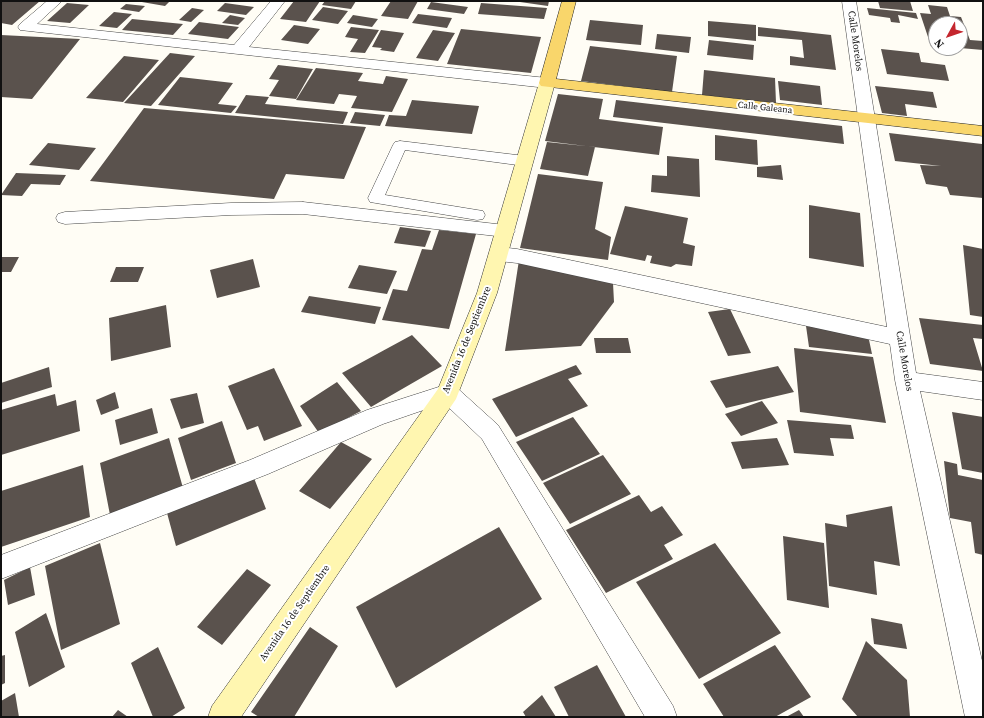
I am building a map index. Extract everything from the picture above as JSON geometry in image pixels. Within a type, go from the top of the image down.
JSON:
[{"type":"main road","name":"Avenida 16 de Septiembre","points":[[547,83],[569,1]]},
{"type":"main road","name":"Calle Galeana","points":[[547,83],[983,131]]},
{"type":"street","points":[[55,1],[25,27],[547,83]]},
{"type":"street","points":[[239,49],[278,1]]},
{"type":"street","name":"Calle Morelos","points":[[849,1],[906,380],[980,717]]},
{"type":"street","name":"Avenida 16 de Septiembre","points":[[223,717],[448,393],[487,293],[547,83]]},
{"type":"street","points":[[65,218],[232,209],[302,208],[505,231]]},
{"type":"street","points":[[499,254],[517,256],[899,338]]},
{"type":"street","points":[[906,380],[983,391]]},
{"type":"street","points":[[1,568],[259,468],[375,417],[448,393],[490,432],[662,717]]},
{"type":"lane","points":[[477,215],[376,198],[400,145],[525,160]]},
{"type":"building","points":[[1,1],[40,1],[12,25],[1,23]]},
{"type":"building","points":[[136,1],[170,1],[165,6]]},
{"type":"building","points":[[294,1],[320,1],[306,22],[280,19]]},
{"type":"building","points":[[325,1],[356,1],[351,9],[322,5]]},
{"type":"building","points":[[391,1],[418,1],[408,19],[381,16]]},
{"type":"building","points":[[513,1],[549,1],[548,6]]},
{"type":"building","points":[[878,1],[910,1],[913,11],[880,8]]},
{"type":"building","points":[[431,2],[468,7],[464,14],[427,9]]},
{"type":"building","points":[[67,3],[89,5],[70,23],[47,21]]},
{"type":"building","points":[[225,3],[254,7],[246,15],[217,11]]},
{"type":"building","points":[[481,3],[547,8],[544,19],[478,14]]},
{"type":"building","points":[[126,4],[145,6],[139,12],[120,9]]},
{"type":"building","points":[[928,5],[947,7],[950,16],[928,16],[928,37],[920,13],[931,14]]},
{"type":"building","points":[[323,7],[348,11],[338,24],[312,20]]},
{"type":"building","points":[[192,8],[204,10],[191,22],[179,20]]},
{"type":"building","points":[[867,8],[916,13],[918,19],[898,15],[900,23],[891,22],[890,18],[869,15]]},
{"type":"building","points":[[114,12],[132,14],[117,28],[99,26]]},
{"type":"building","points":[[418,14],[452,18],[447,28],[412,23]]},
{"type":"building","points":[[230,15],[245,18],[238,25],[222,23]]},
{"type":"building","points":[[353,15],[378,19],[372,27],[347,23]]},
{"type":"building","points":[[132,19],[183,24],[173,35],[122,30]]},
{"type":"building","points":[[590,20],[643,25],[641,45],[586,40]]},
{"type":"building","points":[[708,21],[756,25],[756,41],[708,36]]},
{"type":"building","points":[[199,22],[239,27],[228,39],[188,34]]},
{"type":"building","points":[[294,25],[320,29],[308,44],[281,40]]},
{"type":"building","points":[[351,27],[379,30],[365,53],[350,52],[358,39],[345,37]]},
{"type":"building","points":[[758,27],[831,35],[836,70],[790,65],[790,56],[804,58],[802,40],[758,36]]},
{"type":"building","points":[[461,29],[541,37],[531,73],[447,64]]},
{"type":"building","points":[[381,30],[404,33],[394,52],[380,50],[382,48],[372,47]]},
{"type":"building","points":[[433,30],[455,33],[438,61],[416,58]]},
{"type":"building","points":[[657,34],[691,37],[689,53],[655,49]]},
{"type":"building","points":[[1,35],[80,39],[32,99],[1,97]]},
{"type":"building","points":[[968,35],[970,40],[983,41],[983,50],[968,49]]},
{"type":"building","points":[[709,40],[754,45],[753,60],[707,55]]},
{"type":"building","points":[[590,46],[677,56],[672,92],[581,81]]},
{"type":"building","points":[[881,49],[919,53],[921,62],[945,65],[949,81],[887,74]]},
{"type":"building","points":[[170,53],[195,56],[151,106],[124,103]]},
{"type":"building","points":[[124,56],[159,60],[123,102],[86,98]]},
{"type":"building","points":[[278,65],[313,69],[296,99],[269,96],[279,80],[269,79]]},
{"type":"building","points":[[316,68],[363,73],[358,81],[383,84],[386,76],[408,79],[392,112],[351,108],[357,96],[339,94],[334,104],[296,100]]},
{"type":"building","points":[[704,70],[775,78],[776,103],[702,95]]},
{"type":"building","points":[[180,77],[233,83],[218,104],[237,106],[231,113],[158,105]]},
{"type":"building","points":[[778,81],[820,86],[822,105],[780,100]]},
{"type":"building","points":[[875,86],[933,92],[937,108],[905,104],[907,116],[882,113]]},
{"type":"building","points":[[558,94],[603,99],[599,119],[663,127],[659,155],[545,141]]},
{"type":"building","points":[[246,95],[269,97],[265,104],[348,112],[343,124],[235,113]]},
{"type":"building","points":[[412,100],[479,106],[472,134],[385,126],[389,115],[406,116]]},
{"type":"building","points":[[616,100],[842,126],[844,144],[613,117]]},
{"type":"building","points":[[144,108],[366,127],[344,179],[286,174],[274,199],[90,181]]},
{"type":"building","points":[[355,112],[385,115],[380,126],[350,123]]},
{"type":"building","points":[[889,133],[982,144],[983,198],[950,195],[947,187],[926,184],[920,165],[941,166],[895,161]]},
{"type":"building","points":[[715,135],[757,140],[758,165],[715,160]]},
{"type":"building","points":[[547,142],[595,147],[588,176],[540,169]]},
{"type":"building","points":[[48,143],[96,148],[79,170],[29,165]]},
{"type":"building","points":[[667,156],[699,159],[700,197],[651,192],[652,175],[667,176]]},
{"type":"building","points":[[781,165],[783,180],[757,177],[757,167]]},
{"type":"building","points":[[16,173],[66,175],[60,185],[31,184],[22,196],[1,195]]},
{"type":"building","points":[[538,174],[603,182],[595,229],[611,237],[608,260],[520,248]]},
{"type":"building","points":[[809,205],[860,213],[864,267],[809,258]]},
{"type":"building","points":[[625,206],[688,218],[683,243],[695,246],[692,266],[676,264],[671,267],[650,263],[652,256],[647,255],[645,261],[610,254]]},
{"type":"building","points":[[400,227],[431,231],[425,247],[394,243]]},
{"type":"building","points":[[439,230],[476,234],[449,329],[382,320],[393,289],[407,291],[422,249],[432,250]]},
{"type":"building","points":[[963,245],[983,249],[983,317],[970,315]]},
{"type":"building","points":[[1,257],[19,257],[11,272],[1,272]]},
{"type":"building","points":[[253,259],[260,287],[217,298],[210,270]]},
{"type":"building","points":[[519,260],[613,283],[614,302],[581,346],[505,351]]},
{"type":"building","points":[[359,265],[397,271],[387,294],[348,288]]},
{"type":"building","points":[[116,267],[144,267],[138,282],[110,282]]},
{"type":"building","points":[[309,296],[381,307],[375,324],[301,312]]},
{"type":"building","points":[[166,305],[171,347],[111,361],[109,318]]},
{"type":"building","points":[[730,309],[751,353],[728,356],[708,312]]},
{"type":"building","points":[[919,318],[983,325],[983,339],[973,338],[983,371],[930,364]]},
{"type":"building","points":[[806,326],[868,335],[872,354],[809,347]]},
{"type":"building","points":[[412,335],[442,366],[371,407],[342,373]]},
{"type":"building","points":[[594,338],[628,338],[631,353],[596,353]]},
{"type":"building","points":[[794,348],[873,357],[886,423],[800,412]]},
{"type":"building","points":[[576,365],[582,374],[568,379],[588,406],[516,437],[492,399]]},
{"type":"building","points":[[778,366],[794,392],[726,408],[710,381]]},
{"type":"building","points":[[49,367],[52,387],[1,403],[1,383]]},
{"type":"building","points":[[274,368],[302,426],[264,441],[258,426],[247,430],[228,386]]},
{"type":"building","points":[[337,382],[361,411],[319,433],[300,406]]},
{"type":"building","points":[[115,392],[119,408],[101,415],[96,400]]},
{"type":"building","points":[[197,393],[204,423],[181,429],[170,399]]},
{"type":"building","points":[[55,394],[57,406],[76,400],[80,431],[1,455],[1,410]]},
{"type":"building","points":[[762,401],[778,423],[741,436],[725,414]]},
{"type":"building","points":[[152,408],[158,433],[120,445],[115,420]]},
{"type":"building","points":[[952,412],[983,417],[983,473],[962,469]]},
{"type":"building","points":[[573,417],[600,454],[542,481],[516,442]]},
{"type":"building","points":[[787,420],[851,425],[854,439],[830,438],[834,456],[794,453]]},
{"type":"building","points":[[222,421],[236,463],[191,480],[178,438]]},
{"type":"building","points":[[169,438],[183,488],[110,515],[100,463]]},
{"type":"building","points":[[777,438],[789,465],[742,469],[731,442]]},
{"type":"building","points":[[341,442],[372,459],[330,509],[299,491]]},
{"type":"building","points":[[603,455],[631,494],[570,524],[543,483]]},
{"type":"building","points":[[944,461],[957,464],[958,475],[983,480],[983,555],[975,553],[971,522],[950,518]]},
{"type":"building","points":[[83,465],[90,517],[1,547],[1,491]]},
{"type":"building","points":[[254,478],[266,509],[176,546],[167,513]]},
{"type":"building","points":[[639,495],[651,512],[662,506],[683,535],[664,545],[673,559],[606,593],[566,530]]},
{"type":"building","points":[[892,506],[900,566],[874,561],[877,595],[829,586],[825,523],[847,527],[846,515]]},
{"type":"building","points":[[499,527],[542,599],[396,688],[356,607]]},
{"type":"building","points":[[783,536],[824,543],[829,608],[787,600]]},
{"type":"building","points":[[100,543],[120,624],[61,650],[45,566]]},
{"type":"building","points":[[715,543],[781,633],[699,679],[636,582]]},
{"type":"building","points":[[30,567],[35,595],[8,605],[4,580]]},
{"type":"building","points":[[247,569],[271,585],[222,645],[197,627]]},
{"type":"building","points":[[46,613],[65,667],[29,687],[15,632]]},
{"type":"building","points":[[871,618],[902,624],[907,649],[874,644]]},
{"type":"building","points":[[310,627],[338,646],[294,717],[259,717],[251,712]]},
{"type":"building","points":[[866,641],[907,680],[910,717],[858,717],[842,699]]},
{"type":"building","points":[[775,645],[811,697],[775,717],[724,717],[703,684]]},
{"type":"building","points":[[158,647],[185,708],[171,717],[153,717],[131,663]]},
{"type":"building","points":[[5,655],[5,683],[1,685],[1,656]]},
{"type":"building","points":[[597,665],[626,717],[569,717],[554,687]]},
{"type":"building","points":[[15,693],[19,717],[1,717],[1,701]]},
{"type":"building","points":[[542,695],[556,717],[526,717],[523,712]]},
{"type":"building","points":[[118,710],[128,717],[112,717]]},
{"type":"building","points":[[799,710],[804,717],[786,717]]}]
